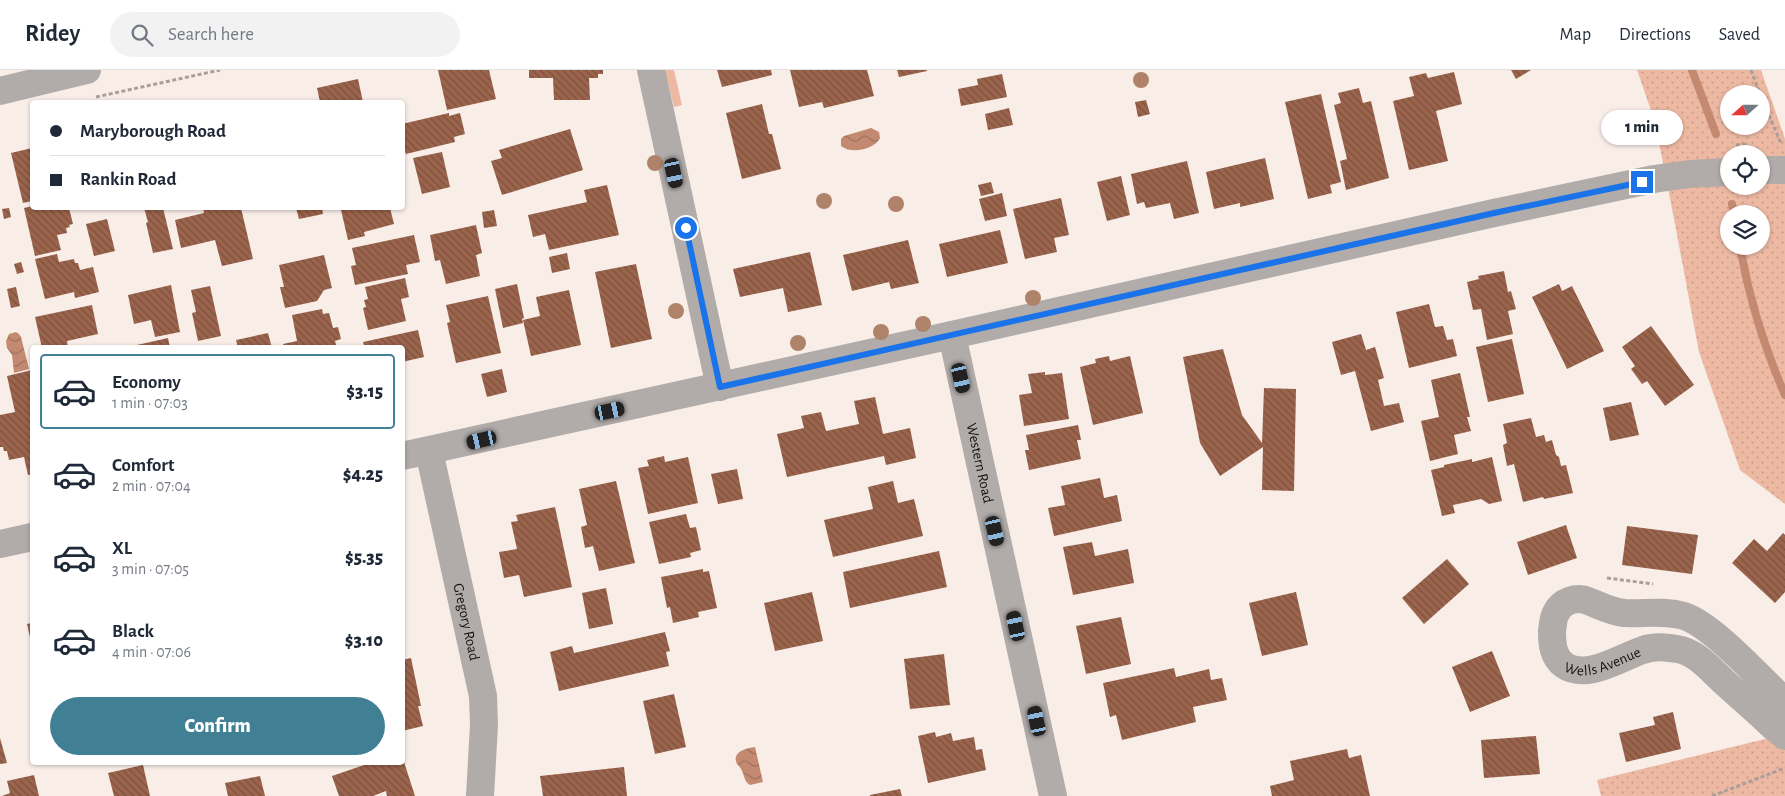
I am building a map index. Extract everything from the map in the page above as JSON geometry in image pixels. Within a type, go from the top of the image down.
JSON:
[{"type":"street","points":[[0,91],[87,70]]},
{"type":"street","points":[[651,70],[720,387]]},
{"type":"street","points":[[405,455],[720,387],[1504,211],[1654,179],[1689,174],[1720,172]]},
{"type":"street","name":"Western Road","points":[[952,335],[1054,796]]},
{"type":"street","name":"Gregory Road","points":[[429,451],[483,696],[484,725],[480,796]]},
{"type":"street","points":[[0,544],[30,537]]},
{"type":"street","name":"Wells Avenue","points":[[1785,704],[1717,637],[1685,616],[1666,613],[1623,612],[1597,606],[1588,600],[1578,598],[1570,600],[1556,611],[1553,622],[1552,645],[1557,658],[1565,666],[1577,671],[1591,669],[1656,647],[1679,649],[1693,655],[1708,666],[1785,736]]},
{"type":"path","points":[[92,98],[220,70]]},
{"type":"path","points":[[1751,70],[1757,85]]},
{"type":"path","points":[[1770,117],[1780,142],[1785,141]]},
{"type":"path","points":[[1712,796],[1785,768]]},
{"type":"shaded area","points":[[665,70],[674,70],[682,105],[674,107]]},
{"type":"shaded area","points":[[1637,70],[1761,70],[1766,85],[1720,85],[1720,135],[1770,135],[1770,96],[1785,139],[1785,504],[1740,470],[1699,352],[1655,122]]},
{"type":"shaded area","points":[[1785,736],[1785,796],[1601,796],[1597,780],[1769,738]]},
{"type":"water","points":[[871,128],[879,132],[880,138],[868,148],[850,150],[841,146],[841,139],[844,136]]},
{"type":"water","points":[[16,332],[21,337],[29,369],[14,373],[12,355],[7,348],[6,341],[9,334]]},
{"type":"water","points":[[755,747],[763,782],[750,785],[737,764],[736,756],[741,751]]},
{"type":"building","points":[[438,70],[489,70],[496,99],[447,110]]},
{"type":"building","points":[[529,70],[603,70],[603,74],[598,74],[598,78],[589,78],[590,100],[554,100],[553,78],[529,78]]},
{"type":"building","points":[[717,70],[771,70],[772,75],[722,87]]},
{"type":"building","points":[[790,70],[867,70],[874,96],[824,108],[822,102],[799,107]]},
{"type":"building","points":[[897,70],[927,70],[927,71],[899,77]]},
{"type":"building","points":[[1511,70],[1531,70],[1516,79]]},
{"type":"building","points":[[1454,72],[1462,104],[1436,111],[1448,161],[1409,170],[1393,101],[1414,96],[1409,77],[1426,73],[1428,78]]},
{"type":"building","points":[[1002,74],[1007,97],[961,106],[958,89],[978,85],[977,79]]},
{"type":"building","points":[[358,79],[363,100],[320,100],[317,88]]},
{"type":"building","points":[[1359,88],[1363,103],[1371,101],[1389,178],[1346,190],[1340,161],[1347,159],[1334,105],[1341,103],[1338,93]]},
{"type":"building","points":[[1321,94],[1341,182],[1330,185],[1332,193],[1308,199],[1285,102]]},
{"type":"building","points":[[1146,100],[1150,114],[1138,117],[1135,102]]},
{"type":"building","points":[[762,104],[769,134],[772,134],[781,169],[742,179],[726,113]]},
{"type":"building","points":[[1009,108],[1013,125],[988,130],[985,114]]},
{"type":"building","points":[[449,113],[449,116],[460,113],[465,134],[454,137],[455,142],[406,154],[405,123]]},
{"type":"building","points":[[570,129],[583,170],[502,195],[491,161],[502,158],[499,150]]},
{"type":"building","points":[[30,148],[30,201],[23,203],[11,153]]},
{"type":"building","points":[[442,152],[450,187],[422,194],[413,158]]},
{"type":"building","points":[[1265,158],[1274,199],[1240,207],[1240,203],[1214,209],[1206,172]]},
{"type":"building","points":[[1187,161],[1199,213],[1174,219],[1170,203],[1146,208],[1144,202],[1137,204],[1131,174]]},
{"type":"building","points":[[1121,176],[1130,215],[1107,221],[1097,182]]},
{"type":"building","points":[[991,182],[994,193],[981,196],[978,185]]},
{"type":"building","points":[[607,185],[619,235],[549,250],[545,234],[533,237],[528,215],[587,202],[584,190]]},
{"type":"building","points":[[1002,193],[1007,216],[985,221],[979,199]]},
{"type":"building","points":[[1061,198],[1069,235],[1054,238],[1057,252],[1025,259],[1013,209]]},
{"type":"building","points":[[30,206],[30,210],[70,210],[73,224],[66,228],[67,233],[57,235],[61,250],[35,256],[24,208]]},
{"type":"building","points":[[9,208],[11,217],[4,219],[2,209]]},
{"type":"building","points":[[145,210],[163,210],[173,249],[153,253],[146,223],[148,222]]},
{"type":"building","points":[[203,210],[241,210],[253,259],[222,266],[215,240],[181,248],[175,220],[204,213]]},
{"type":"building","points":[[297,210],[322,210],[323,214],[299,219]]},
{"type":"building","points":[[341,210],[390,210],[394,224],[364,232],[365,236],[348,240]]},
{"type":"building","points":[[494,210],[497,226],[484,228],[482,212]]},
{"type":"building","points":[[107,219],[115,251],[94,256],[86,224]]},
{"type":"building","points":[[476,225],[482,253],[476,255],[480,276],[446,284],[440,260],[435,261],[430,235]]},
{"type":"building","points":[[1000,230],[1008,263],[947,277],[939,244]]},
{"type":"building","points":[[414,235],[420,262],[406,265],[408,274],[355,285],[351,266],[356,265],[352,248]]},
{"type":"building","points":[[908,240],[919,283],[891,289],[889,282],[852,291],[843,255]]},
{"type":"building","points":[[810,252],[822,305],[788,312],[783,288],[740,297],[733,269]]},
{"type":"building","points":[[567,253],[570,269],[552,273],[549,257]]},
{"type":"building","points":[[57,254],[59,262],[74,259],[75,263],[78,263],[80,270],[93,267],[99,292],[75,298],[74,292],[45,299],[35,259]]},
{"type":"building","points":[[324,255],[332,288],[324,290],[317,301],[285,308],[280,287],[284,287],[279,265]]},
{"type":"building","points":[[21,262],[24,272],[17,274],[14,264]]},
{"type":"building","points":[[636,264],[652,339],[611,348],[595,272]]},
{"type":"building","points":[[1504,271],[1508,292],[1511,291],[1516,309],[1508,311],[1513,334],[1487,340],[1481,309],[1473,310],[1467,282],[1479,279],[1478,276]]},
{"type":"building","points":[[405,278],[409,297],[401,299],[406,321],[368,330],[363,308],[366,307],[364,300],[368,299],[365,287]]},
{"type":"building","points":[[517,284],[524,318],[522,319],[523,323],[503,328],[495,289]]},
{"type":"building","points":[[1559,284],[1562,291],[1572,286],[1604,351],[1567,369],[1532,297]]},
{"type":"building","points":[[171,285],[180,332],[155,337],[151,320],[134,324],[128,295]]},
{"type":"building","points":[[210,286],[221,336],[198,341],[192,313],[196,312],[191,290]]},
{"type":"building","points":[[16,287],[20,306],[11,308],[7,289]]},
{"type":"building","points":[[569,290],[581,345],[531,356],[523,320],[540,316],[536,297]]},
{"type":"building","points":[[488,296],[501,353],[456,363],[447,323],[450,322],[446,305]]},
{"type":"building","points":[[1429,304],[1435,327],[1443,326],[1447,340],[1453,339],[1457,356],[1409,368],[1396,312]]},
{"type":"building","points":[[92,305],[98,334],[67,341],[68,345],[41,345],[35,317]]},
{"type":"building","points":[[322,309],[323,314],[329,313],[333,328],[338,327],[341,339],[335,341],[336,345],[283,345],[297,341],[292,315]]},
{"type":"building","points":[[1651,326],[1694,385],[1665,406],[1647,381],[1642,384],[1631,369],[1635,366],[1622,347]]},
{"type":"building","points":[[418,330],[424,357],[405,361],[405,345],[364,345],[363,342]]},
{"type":"building","points":[[268,333],[271,345],[237,345],[236,340]]},
{"type":"building","points":[[1361,334],[1366,350],[1375,347],[1384,378],[1378,380],[1384,406],[1399,403],[1404,422],[1371,431],[1355,371],[1341,375],[1332,342]]},
{"type":"building","points":[[168,338],[169,345],[137,345]]},
{"type":"building","points":[[1512,339],[1524,394],[1488,402],[1476,347]]},
{"type":"building","points":[[1223,349],[1242,415],[1262,443],[1264,388],[1296,389],[1294,491],[1262,490],[1263,447],[1220,476],[1200,443],[1183,357]]},
{"type":"building","points":[[1109,356],[1110,361],[1130,356],[1143,413],[1093,425],[1080,367],[1096,363],[1095,359]]},
{"type":"building","points":[[502,369],[507,392],[487,397],[481,374]]},
{"type":"building","points":[[30,370],[30,474],[28,475],[24,457],[9,460],[7,451],[0,447],[0,415],[15,412],[7,376]]},
{"type":"building","points":[[1045,372],[1045,375],[1062,373],[1069,419],[1024,426],[1019,395],[1032,393],[1028,374]]},
{"type":"building","points":[[1460,373],[1470,417],[1467,417],[1471,431],[1454,435],[1458,454],[1430,461],[1421,421],[1439,417],[1431,380]]},
{"type":"building","points":[[875,397],[883,434],[910,428],[916,458],[886,465],[884,456],[787,477],[777,434],[804,428],[801,416],[821,412],[826,431],[859,424],[854,401]]},
{"type":"building","points":[[1631,402],[1639,435],[1610,441],[1603,408]]},
{"type":"building","points":[[1531,418],[1536,437],[1544,435],[1546,442],[1552,440],[1561,466],[1566,465],[1573,493],[1523,502],[1514,464],[1507,466],[1503,445],[1507,443],[1503,424]]},
{"type":"building","points":[[1078,425],[1081,440],[1077,440],[1081,459],[1029,470],[1025,450],[1029,450],[1026,435]]},
{"type":"building","points":[[664,456],[665,462],[688,457],[698,503],[648,514],[638,468],[649,466],[647,460]]},
{"type":"building","points":[[1492,457],[1502,501],[1489,504],[1481,499],[1453,505],[1455,513],[1442,516],[1431,470],[1472,459],[1472,462]]},
{"type":"building","points":[[737,469],[743,499],[718,504],[711,474]]},
{"type":"building","points":[[1100,478],[1104,498],[1117,495],[1122,521],[1054,536],[1048,508],[1065,505],[1061,486]]},
{"type":"building","points":[[616,481],[635,563],[599,571],[593,546],[585,548],[581,527],[587,525],[579,489]]},
{"type":"building","points":[[893,481],[898,503],[914,499],[923,536],[833,557],[824,520],[873,509],[868,487]]},
{"type":"building","points":[[555,507],[572,587],[524,597],[519,575],[504,578],[499,552],[517,549],[511,522],[518,521],[516,515]]},
{"type":"building","points":[[686,514],[690,528],[696,527],[701,550],[690,553],[691,557],[659,564],[649,522]]},
{"type":"building","points":[[1566,525],[1577,558],[1528,575],[1517,542]]},
{"type":"building","points":[[1627,526],[1698,535],[1692,574],[1622,565]]},
{"type":"building","points":[[1783,533],[1785,535],[1785,592],[1775,603],[1732,563],[1754,539],[1767,551]]},
{"type":"building","points":[[1092,542],[1095,556],[1128,549],[1134,583],[1073,595],[1063,547]]},
{"type":"building","points":[[939,551],[947,587],[850,608],[843,572]]},
{"type":"building","points":[[1447,559],[1469,584],[1424,624],[1402,598]]},
{"type":"building","points":[[703,569],[703,572],[709,571],[717,608],[698,612],[699,617],[673,623],[670,607],[667,608],[661,577]]},
{"type":"building","points":[[606,588],[613,624],[589,629],[582,593]]},
{"type":"building","points":[[812,592],[823,641],[775,651],[764,603]]},
{"type":"building","points":[[1296,592],[1308,645],[1262,656],[1249,603]]},
{"type":"building","points":[[1121,617],[1131,664],[1086,674],[1076,626]]},
{"type":"building","points":[[30,623],[30,637],[27,624]]},
{"type":"building","points":[[665,632],[670,651],[666,652],[669,666],[559,691],[550,652],[572,646],[574,653]]},
{"type":"building","points":[[1492,651],[1510,696],[1470,712],[1452,667]]},
{"type":"building","points":[[944,654],[950,705],[910,709],[904,659]]},
{"type":"building","points":[[411,658],[421,706],[418,706],[423,726],[405,730],[405,659]]},
{"type":"building","points":[[1174,668],[1176,677],[1209,669],[1211,680],[1222,678],[1227,700],[1193,707],[1196,722],[1122,740],[1116,715],[1110,717],[1103,683]]},
{"type":"building","points":[[674,694],[686,747],[655,754],[643,701]]},
{"type":"building","points":[[1673,712],[1681,749],[1626,762],[1619,733],[1655,725],[1653,717]]},
{"type":"building","points":[[935,732],[936,737],[951,733],[953,741],[974,737],[976,750],[982,749],[986,770],[928,783],[918,736]]},
{"type":"building","points":[[1536,736],[1540,774],[1484,778],[1481,740]]},
{"type":"building","points":[[0,738],[7,763],[0,764]]},
{"type":"building","points":[[1347,749],[1349,758],[1361,755],[1370,796],[1272,796],[1270,786],[1294,780],[1290,761]]},
{"type":"building","points":[[143,765],[150,796],[114,796],[108,773]]},
{"type":"building","points":[[364,765],[405,765],[415,796],[387,796],[386,791],[373,796],[339,796],[332,776]]},
{"type":"building","points":[[624,767],[627,796],[543,796],[540,776]]},
{"type":"building","points":[[34,775],[39,796],[2,796],[10,793],[7,781]]},
{"type":"building","points":[[260,776],[265,796],[228,796],[225,783]]},
{"type":"building","points":[[900,789],[902,796],[870,796],[870,795]]},
{"type":"waterway","points":[[1692,70],[1716,134]]},
{"type":"waterway","points":[[1742,255],[1758,322],[1770,359],[1785,395]]},
{"type":"route","points":[[686,228],[720,387],[1494,213],[1642,182]]}]
